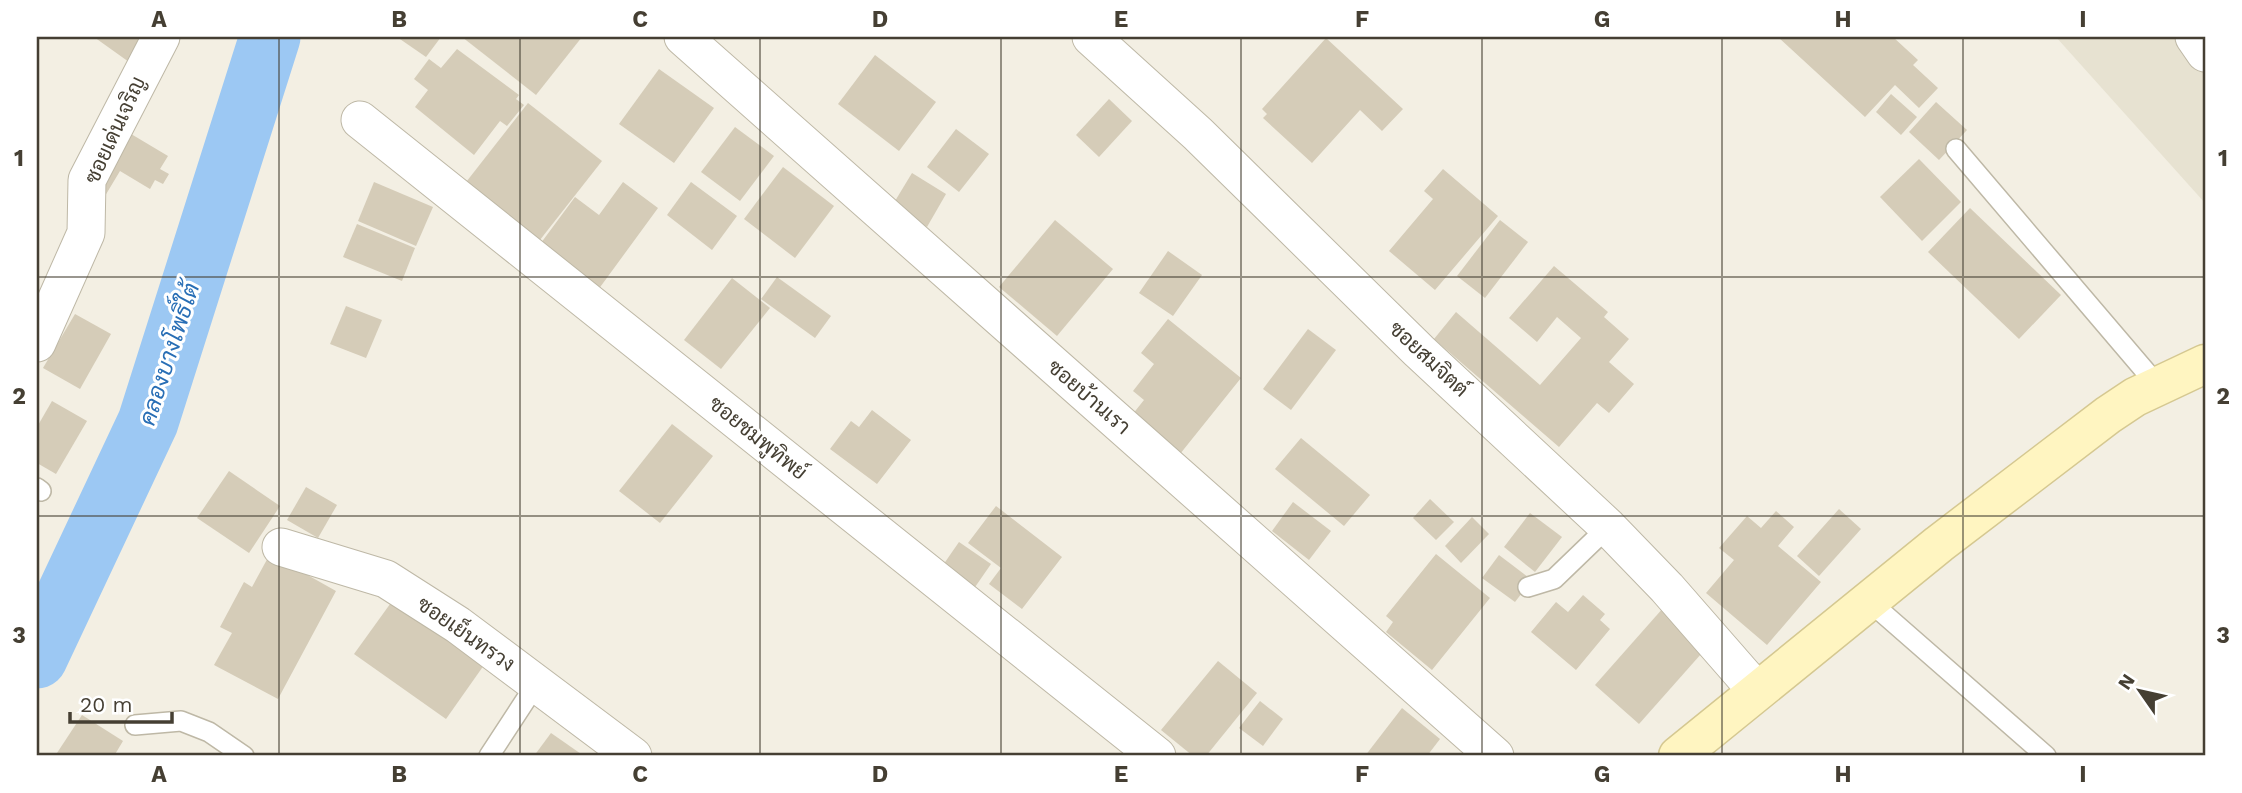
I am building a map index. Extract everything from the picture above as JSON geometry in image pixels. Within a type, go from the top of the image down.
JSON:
[{"type":"street","name":"ซอยเด่นเจริญ","points":[[37,343],[86,233],[87,180],[161,37]]},
{"type":"street","name":"ซอยสมจิตต์","points":[[1091,37],[1198,134],[1419,351],[1608,527],[1667,588],[1757,691]]},
{"type":"street","points":[[2194,37],[2205,53]]},
{"type":"street","name":"ซอยบ้านเรา","points":[[696,42],[1495,756]]},
{"type":"street","name":"ซอยชมพูทิพย์","points":[[359,120],[1157,756]]},
{"type":"street","points":[[1678,756],[1869,601],[2108,415],[2158,386],[2205,364]]},
{"type":"street","name":"ซอยเย็นทรวง","points":[[281,547],[386,579],[458,625],[633,756]]},
{"type":"lane","points":[[1956,149],[2158,386]]},
{"type":"lane","points":[[1528,587],[1553,579],[1608,527]]},
{"type":"lane","points":[[1869,601],[2046,756]]},
{"type":"lane","points":[[489,756],[536,684]]},
{"type":"lane","points":[[135,725],[181,721],[209,732],[244,756]]},
{"type":"shaded area","points":[[2056,37],[2205,37],[2205,203]]},
{"type":"building","points":[[94,37],[147,37],[129,62]]},
{"type":"building","points":[[397,37],[441,37],[426,57]]},
{"type":"building","points":[[462,37],[582,37],[536,95]]},
{"type":"building","points":[[1778,37],[1893,37],[1918,60],[1913,65],[1938,88],[1919,108],[1895,85],[1865,117]]},
{"type":"building","points":[[1326,38],[1403,109],[1382,131],[1360,110],[1312,163],[1263,118],[1267,114],[1262,109]]},
{"type":"building","points":[[457,49],[519,95],[516,99],[524,105],[507,126],[500,121],[474,155],[415,107],[428,90],[414,79],[429,59],[441,68]]},
{"type":"building","points":[[875,55],[936,102],[899,151],[838,104]]},
{"type":"building","points":[[659,69],[714,108],[674,163],[619,124]]},
{"type":"building","points":[[1891,94],[1917,117],[1901,135],[1876,112]]},
{"type":"building","points":[[1109,99],[1132,121],[1099,157],[1076,135]]},
{"type":"building","points":[[1936,102],[1967,130],[1939,160],[1909,132]]},
{"type":"building","points":[[528,103],[602,161],[536,245],[463,186]]},
{"type":"building","points":[[735,127],[774,156],[740,201],[701,172]]},
{"type":"building","points":[[121,128],[168,156],[160,169],[169,174],[163,184],[155,180],[150,189],[120,171],[105,196],[88,186]]},
{"type":"building","points":[[956,129],[989,154],[959,192],[927,167]]},
{"type":"building","points":[[1919,159],[1961,202],[1922,241],[1880,197]]},
{"type":"building","points":[[783,167],[834,206],[795,258],[744,219]]},
{"type":"building","points":[[1443,169],[1498,216],[1435,290],[1389,251],[1433,199],[1424,191]]},
{"type":"building","points":[[912,173],[946,194],[927,227],[892,206]]},
{"type":"building","points":[[374,182],[433,207],[416,246],[358,221]]},
{"type":"building","points":[[623,182],[658,208],[598,290],[538,247],[575,197],[599,215]]},
{"type":"building","points":[[691,182],[737,216],[712,250],[667,215]]},
{"type":"building","points":[[1970,208],[2061,295],[2019,339],[1928,252]]},
{"type":"building","points":[[1055,220],[1113,269],[1057,336],[999,287]]},
{"type":"building","points":[[1500,220],[1528,242],[1485,298],[1457,276]]},
{"type":"building","points":[[357,224],[415,248],[402,281],[343,257]]},
{"type":"building","points":[[1168,251],[1202,275],[1173,316],[1139,293]]},
{"type":"building","points":[[1554,266],[1608,312],[1604,317],[1629,339],[1609,362],[1634,384],[1609,413],[1597,403],[1559,447],[1434,339],[1456,312],[1540,385],[1581,338],[1557,317],[1537,342],[1509,318]]},
{"type":"building","points":[[777,277],[831,316],[815,338],[761,299]]},
{"type":"building","points":[[732,278],[770,308],[721,369],[684,340]]},
{"type":"building","points":[[346,306],[382,320],[366,358],[330,344]]},
{"type":"building","points":[[75,314],[111,334],[80,389],[43,368]]},
{"type":"building","points":[[1168,319],[1241,378],[1180,454],[1132,415],[1144,400],[1133,391],[1154,364],[1141,353]]},
{"type":"building","points":[[1308,329],[1336,350],[1291,410],[1263,389]]},
{"type":"building","points":[[52,401],[87,421],[56,474],[37,463],[37,427]]},
{"type":"building","points":[[872,410],[911,440],[877,484],[830,449],[851,421],[859,427]]},
{"type":"building","points":[[672,424],[713,456],[660,523],[619,491]]},
{"type":"building","points":[[1301,438],[1370,495],[1344,526],[1275,469]]},
{"type":"building","points":[[229,471],[280,506],[249,553],[197,518]]},
{"type":"building","points":[[306,487],[337,505],[318,538],[287,520]]},
{"type":"building","points":[[1430,499],[1454,522],[1436,540],[1413,518]]},
{"type":"building","points":[[1293,502],[1331,531],[1309,560],[1272,531]]},
{"type":"building","points":[[996,506],[1062,557],[1022,609],[989,584],[1001,568],[968,543]]},
{"type":"building","points":[[1839,509],[1861,529],[1819,576],[1797,556]]},
{"type":"building","points":[[1776,511],[1794,527],[1778,546],[1821,582],[1767,645],[1706,593],[1734,560],[1719,548],[1747,516],[1761,528]]},
{"type":"building","points":[[1530,513],[1562,537],[1535,572],[1504,547]]},
{"type":"building","points":[[1472,517],[1489,534],[1461,563],[1445,546]]},
{"type":"building","points":[[959,542],[991,564],[973,590],[941,568]]},
{"type":"building","points":[[270,554],[336,591],[278,699],[214,665],[232,633],[220,627],[244,582],[252,587]]},
{"type":"building","points":[[1436,554],[1490,598],[1432,670],[1386,632],[1393,622],[1386,616]]},
{"type":"building","points":[[1499,555],[1532,580],[1515,602],[1482,578]]},
{"type":"building","points":[[398,593],[489,658],[446,719],[354,654]]},
{"type":"building","points":[[1583,595],[1605,614],[1600,620],[1610,629],[1576,670],[1531,632],[1556,602],[1568,612]]},
{"type":"building","points":[[1664,607],[1709,645],[1639,724],[1595,685]]},
{"type":"building","points":[[1218,661],[1257,693],[1206,756],[1193,756],[1161,730]]},
{"type":"building","points":[[1260,701],[1283,719],[1263,746],[1239,728]]},
{"type":"building","points":[[1402,708],[1440,739],[1427,756],[1365,756]]},
{"type":"building","points":[[82,715],[123,741],[114,756],[55,756]]},
{"type":"building","points":[[551,733],[584,756],[534,756]]},
{"type":"waterway","name":"คลองบางโพธิ์ใต้","points":[[37,658],[148,422],[270,37]]}]
